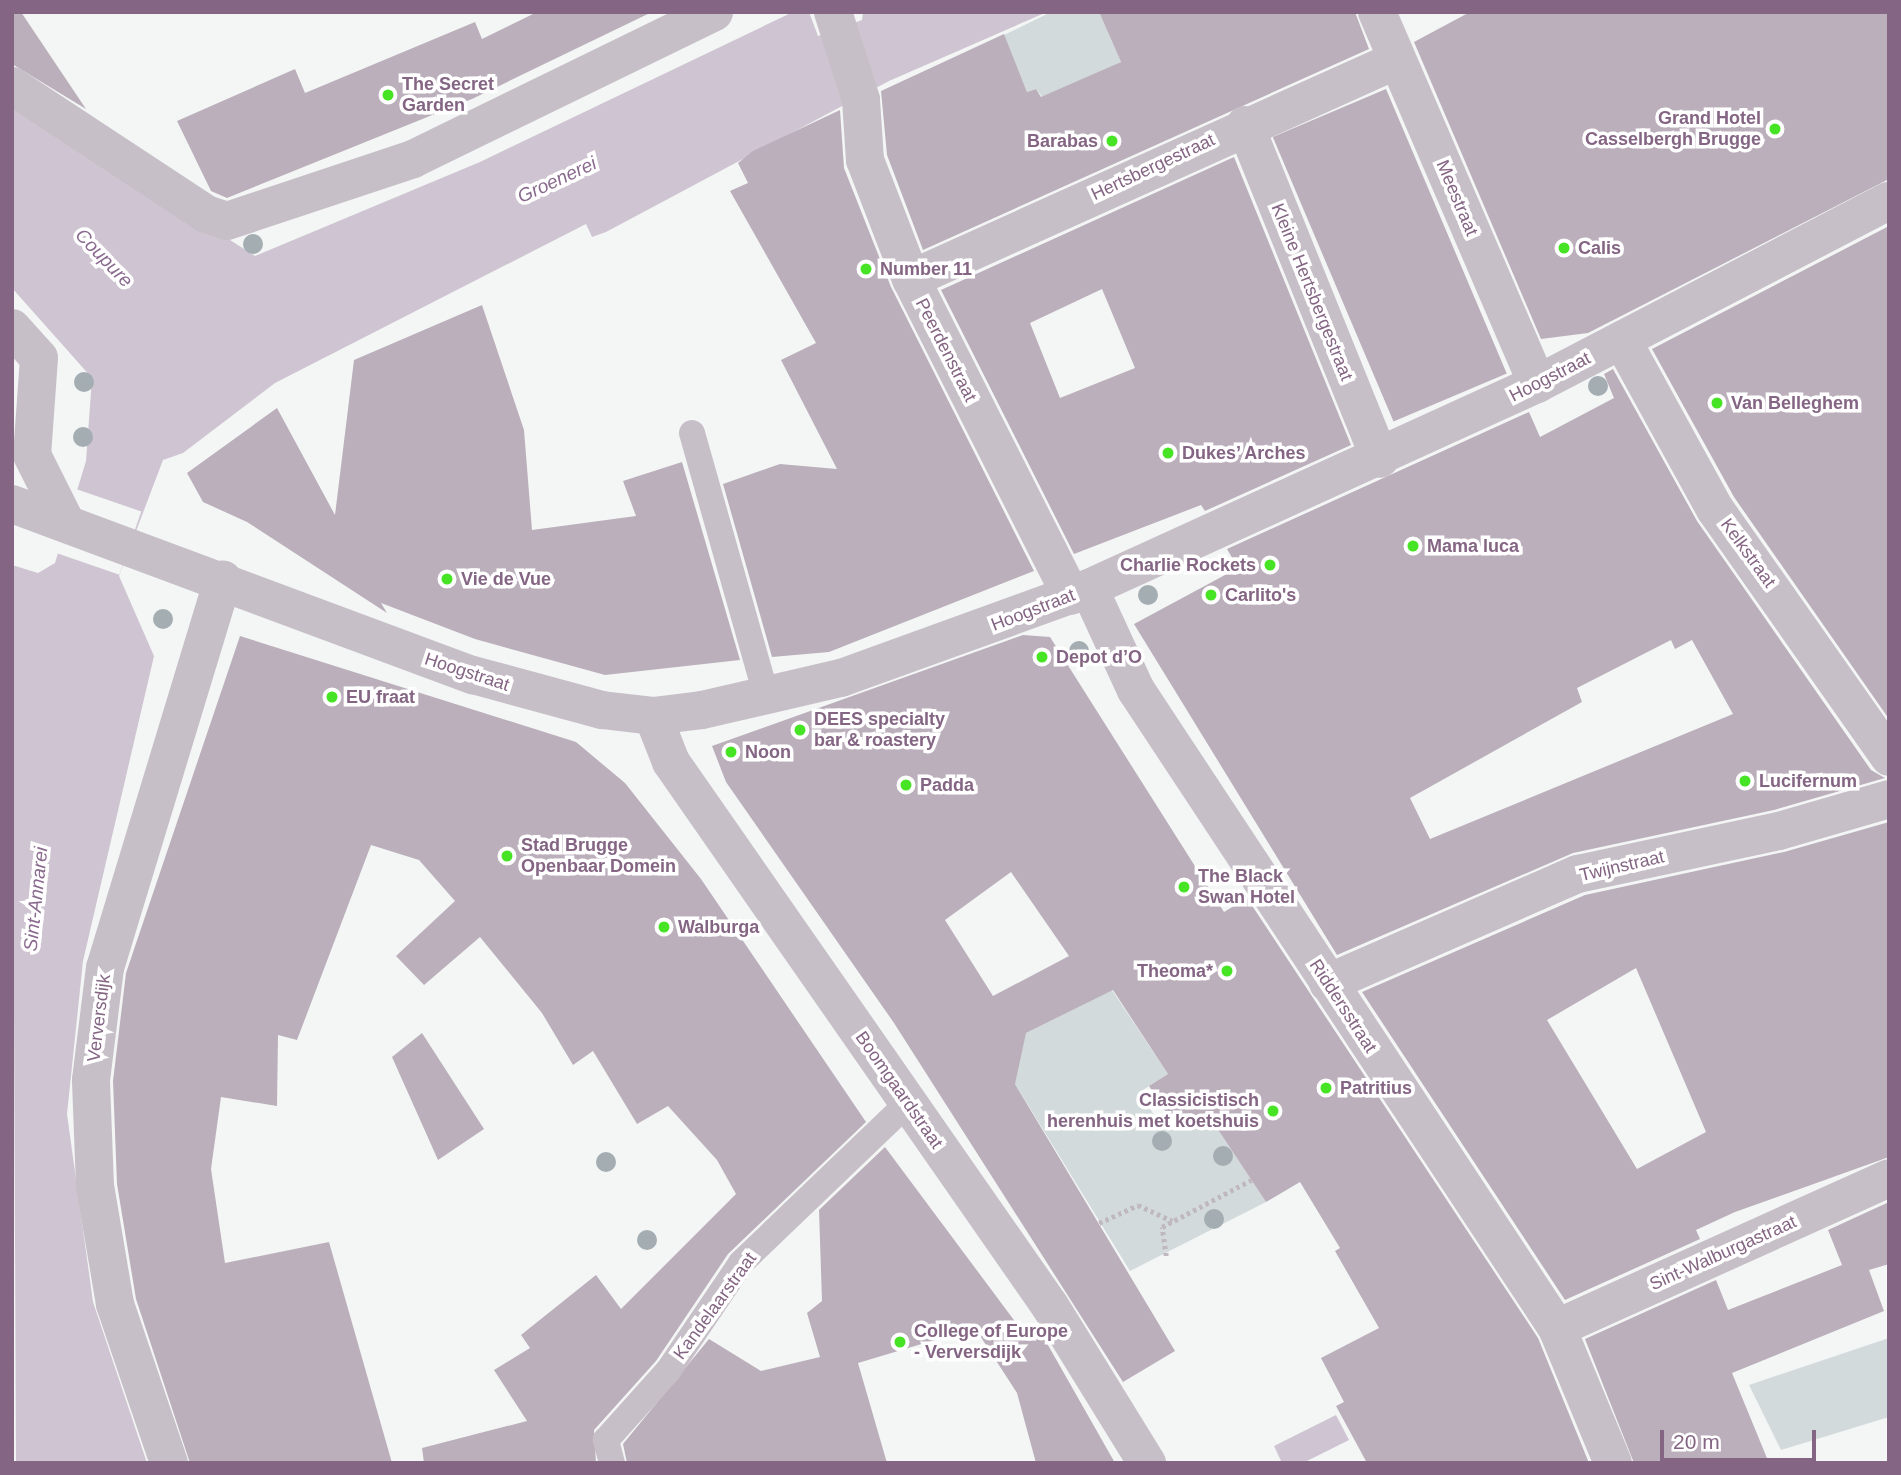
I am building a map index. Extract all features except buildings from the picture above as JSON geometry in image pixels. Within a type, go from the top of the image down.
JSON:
[{"type":"street","points":[[12,86],[206,214],[227,221],[413,159],[714,12]]},
{"type":"street","name":"Peerdenstraat","points":[[833,12],[862,100],[865,160],[911,279],[1080,592]]},
{"type":"street","name":"Meestraat","points":[[1377,12],[1537,384]]},
{"type":"street","name":"Hertsbergestraat","points":[[911,279],[1245,125],[1397,60]]},
{"type":"street","name":"Kleine Hertsbergestraat","points":[[1245,125],[1380,458]]},
{"type":"street","name":"Hoogstraat","points":[[12,504],[130,543],[473,675],[602,710],[653,716],[766,695],[866,669],[1080,592],[1380,458],[1537,384],[1889,201]]},
{"type":"street","points":[[12,328],[39,358],[32,455],[65,521]]},
{"type":"street","name":"Kelkstraat","points":[[1622,340],[1715,509],[1889,757]]},
{"type":"street","name":"Verversdijk","points":[[169,1463],[115,1304],[95,1186],[91,1080],[105,968],[223,580]]},
{"type":"street","name":"Riddersstraat","points":[[1080,592],[1136,690],[1558,1328],[1613,1463]]},
{"type":"street","name":"Boomgaardstraat","points":[[653,716],[671,761],[1093,1369],[1147,1463]]},
{"type":"street","name":"Twijnstraat","points":[[1328,983],[1578,874],[1779,831],[1889,799]]},
{"type":"street","name":"Sint-Walburgastraat","points":[[1558,1328],[1889,1178]]},
{"type":"lane","points":[[692,433],[766,695]]},
{"type":"lane","name":"Kandelaarstraat","points":[[612,1463],[606,1440],[667,1371],[741,1264],[908,1104]]},
{"type":"path","points":[[1166,1256],[1162,1227],[1251,1180]]},
{"type":"path","points":[[1099,1223],[1138,1205],[1172,1221]]},
{"type":"shaded area","points":[[1051,12],[1099,12],[1121,62],[1044,99],[1036,89],[1027,92],[1004,35]]},
{"type":"shaded area","points":[[1112,990],[1168,1074],[1140,1092],[1157,1120],[1167,1114],[1178,1131],[1207,1113],[1266,1202],[1130,1271],[1012,1079],[1023,1045],[1014,1039]]},
{"type":"shaded area","points":[[1889,1338],[1889,1417],[1781,1450],[1749,1385]]},
{"type":"water","points":[[793,12],[809,12],[818,36],[862,20],[863,12],[1047,12],[889,81],[606,232],[592,237],[586,224],[275,383],[183,453],[163,460],[119,576],[154,656],[83,961],[67,1114],[93,1302],[147,1463],[16,1463],[12,565],[38,573],[55,563],[86,461],[92,378],[12,288],[12,100],[255,256],[480,162]]},
{"type":"water","points":[[1336,1415],[1349,1440],[1303,1463],[1282,1463],[1274,1446]]},
{"type":"pier","points":[[76,489],[141,511],[119,575],[54,552]]},
{"type":"place","name":"The Secret Garden","points":[[388,95]]},
{"type":"place","name":"Grand Hotel Casselbergh Brugge","points":[[1775,129]]},
{"type":"place","name":"Barabas","points":[[1112,141]]},
{"type":"place","name":"Calis","points":[[1564,248]]},
{"type":"place","name":"Number 11","points":[[866,269]]},
{"type":"place","name":"Van Belleghem","points":[[1717,403]]},
{"type":"place","name":"Dukes’ Arches","points":[[1168,453]]},
{"type":"place","name":"Mama luca","points":[[1413,546]]},
{"type":"place","name":"Charlie Rockets","points":[[1270,565]]},
{"type":"place","name":"Vie de Vue","points":[[447,579]]},
{"type":"place","name":"Carlito's","points":[[1211,595]]},
{"type":"place","name":"Depot d’O","points":[[1042,657]]},
{"type":"place","name":"EU fraat","points":[[332,697]]},
{"type":"place","name":"DEES specialty bar & roastery","points":[[800,730]]},
{"type":"place","name":"Noon","points":[[731,752]]},
{"type":"place","name":"Lucifernum","points":[[1745,781]]},
{"type":"place","name":"Padda","points":[[906,785]]},
{"type":"place","name":"Stad Brugge Openbaar Domein","points":[[507,856]]},
{"type":"place","name":"The Black Swan Hotel","points":[[1184,887]]},
{"type":"place","name":"Walburga","points":[[664,927]]},
{"type":"place","name":"Theoma*","points":[[1227,971]]},
{"type":"place","name":"Patritius","points":[[1326,1088]]},
{"type":"place","name":"Classicistisch herenhuis met koetshuis","points":[[1273,1111]]},
{"type":"place","name":"College of Europe - Verversdijk","points":[[900,1342]]},
{"type":"water label","name":"Groenerei","points":[[557,180]]},
{"type":"water label","name":"Coupure","points":[[104,258]]},
{"type":"water label","name":"Sint-Annarei","points":[[36,899]]}]
